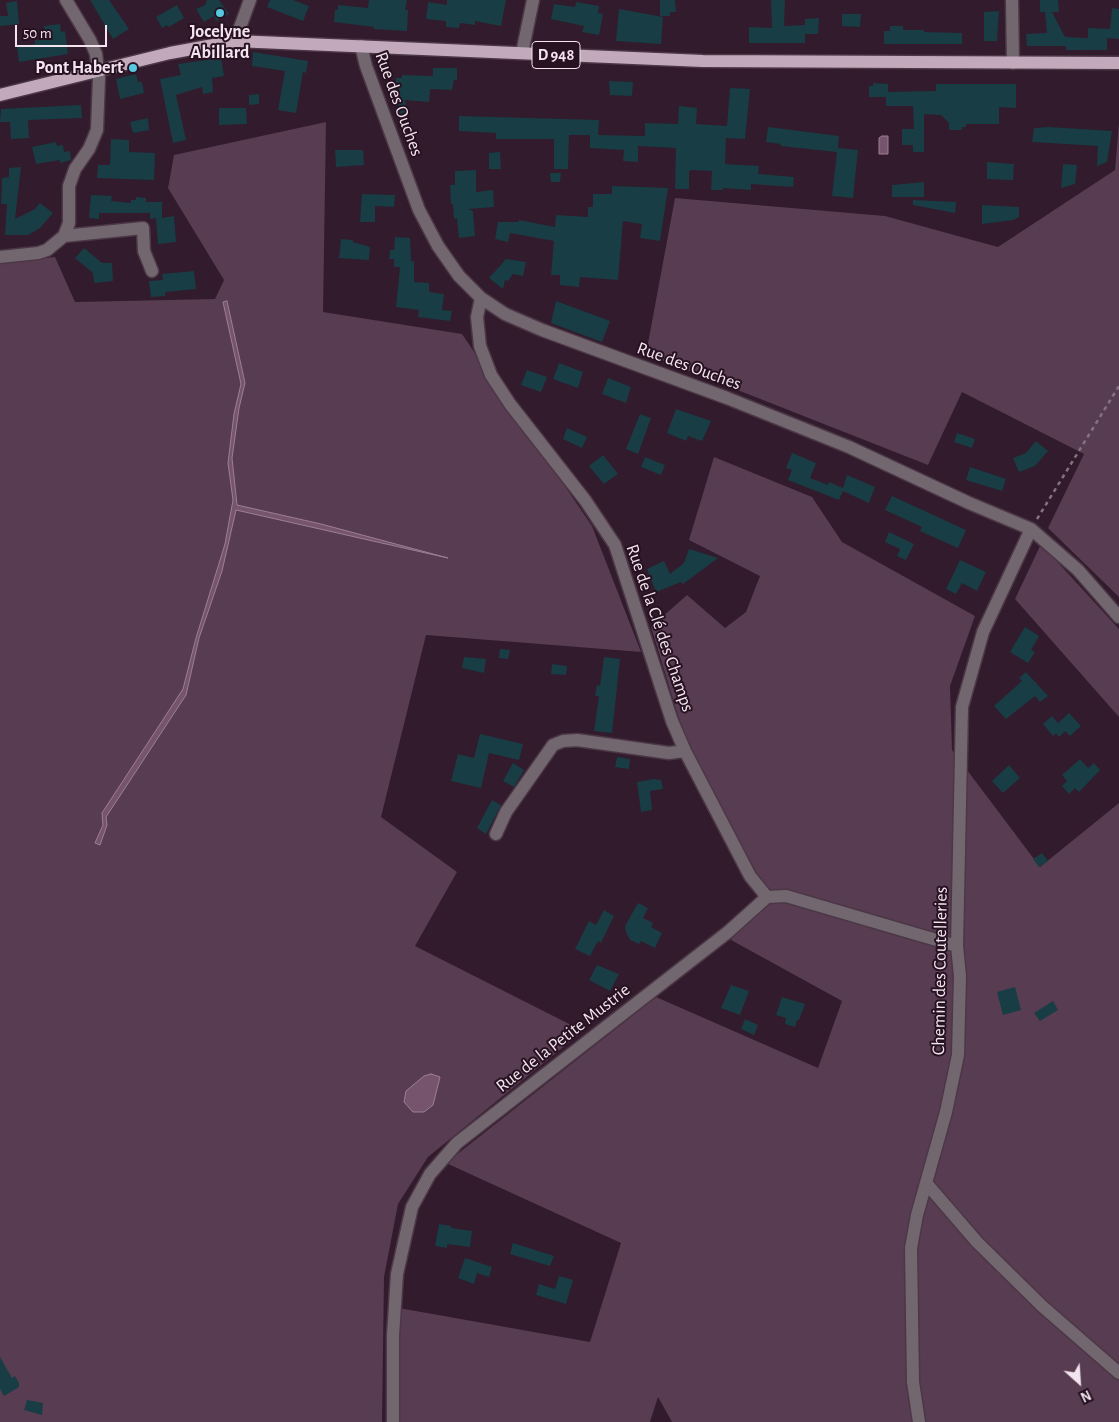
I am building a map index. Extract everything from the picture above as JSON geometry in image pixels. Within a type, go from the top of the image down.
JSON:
[{"type":"main road","name":"D 948","points":[[0,95],[170,52],[236,41],[703,61],[1119,63]]},
{"type":"street","points":[[0,257],[38,253],[47,250],[64,236],[69,223],[69,186],[75,168],[89,149],[98,130],[99,71],[96,54],[90,40],[66,0]]},
{"type":"street","points":[[236,41],[250,0]]},
{"type":"street","points":[[522,53],[533,0]]},
{"type":"street","points":[[1012,0],[1013,63]]},
{"type":"street","name":"Rue des Ouches","points":[[361,46],[366,66],[419,210],[438,246],[459,276],[481,298],[505,314],[542,330],[727,398],[840,444],[1031,529],[1078,570],[1119,618]]},
{"type":"street","points":[[64,236],[143,228],[144,251],[152,271]]},
{"type":"street","name":"Rue de la Clé des Champs","points":[[481,298],[477,316],[480,346],[491,374],[510,404],[585,500],[615,546],[672,721],[685,751],[750,876],[767,897]]},
{"type":"street","name":"Chemin des Coutelleries","points":[[920,1422],[913,1382],[911,1248],[917,1215],[946,1112],[958,1056],[960,976],[957,946],[962,707],[983,632],[1031,529]]},
{"type":"street","points":[[496,834],[506,812],[553,744],[578,740],[669,753],[685,751]]},
{"type":"street","points":[[767,897],[786,896],[957,946]]},
{"type":"street","name":"Rue de la Petite Mustrie","points":[[393,1422],[393,1336],[397,1274],[412,1207],[430,1174],[457,1144],[728,932],[767,897]]},
{"type":"street","points":[[926,1184],[977,1242],[1042,1306],[1119,1373]]},
{"type":"path","points":[[1031,529],[1119,386]]},
{"type":"shaded area","points":[[326,122],[323,312],[462,334],[592,526],[641,652],[426,635],[381,817],[457,872],[415,946],[583,1031],[428,1157],[398,1204],[384,1277],[382,1422],[0,1422],[0,263],[55,257],[75,302],[215,299],[224,280],[168,188],[174,155]]},
{"type":"shaded area","points":[[1119,123],[1119,597],[1048,528],[1084,454],[962,392],[928,465],[646,354],[675,198],[885,216],[998,247],[1115,170]]},
{"type":"shaded area","points":[[888,136],[888,154],[879,154],[879,138]]},
{"type":"shaded area","points":[[227,301],[245,383],[239,408],[232,458],[237,505],[321,524],[448,558],[236,510],[222,571],[199,638],[186,695],[106,817],[107,825],[100,845],[95,843],[103,825],[102,813],[183,689],[196,638],[225,544],[233,500],[228,463],[234,414],[241,384],[223,302]]},
{"type":"shaded area","points":[[714,457],[812,497],[842,542],[975,616],[950,686],[952,750],[1040,867],[1119,803],[1119,1422],[672,1422],[658,1397],[650,1422],[400,1422],[399,1308],[590,1342],[621,1243],[446,1163],[656,997],[818,1068],[842,1001],[731,940],[761,889],[691,758],[651,627],[687,595],[725,628],[746,612],[760,576],[689,540]]},
{"type":"shaded area","points":[[1041,544],[1119,629],[1119,717],[1015,599]]},
{"type":"shaded area","points":[[431,1074],[440,1077],[433,1105],[424,1112],[413,1112],[404,1102],[406,1091],[424,1076]]},
{"type":"building","points":[[90,0],[109,0],[129,29],[113,39]]},
{"type":"building","points":[[207,0],[219,0],[229,14],[216,21],[214,16],[204,22],[196,9],[205,5]]},
{"type":"building","points":[[270,0],[293,0],[309,6],[303,21],[267,7]]},
{"type":"building","points":[[369,0],[407,0],[405,10],[408,10],[407,31],[374,29],[374,27],[334,22],[335,10],[338,10],[338,5],[368,8]]},
{"type":"building","points":[[447,0],[506,0],[501,26],[475,21],[475,25],[460,23],[459,28],[446,27],[446,21],[426,19],[428,2],[447,5]]},
{"type":"building","points":[[660,0],[675,0],[676,12],[670,12],[670,16],[660,16]]},
{"type":"building","points":[[771,0],[785,0],[784,26],[805,25],[805,19],[819,18],[818,34],[805,34],[805,43],[749,43],[749,27],[772,28]]},
{"type":"building","points":[[1040,0],[1058,0],[1059,12],[1052,12],[1065,37],[1088,38],[1088,28],[1110,29],[1112,8],[1119,9],[1119,39],[1107,38],[1107,50],[1066,50],[1066,46],[1027,46],[1026,34],[1047,33],[1045,12],[1040,12]]},
{"type":"building","points":[[17,1],[19,24],[0,26],[0,16],[8,16],[6,3]]},
{"type":"building","points":[[576,2],[599,6],[598,13],[603,14],[599,35],[582,32],[584,26],[551,19],[554,4],[575,7]]},
{"type":"building","points":[[177,5],[184,18],[169,27],[167,25],[162,28],[156,17]]},
{"type":"building","points":[[619,9],[663,17],[661,44],[616,41]]},
{"type":"building","points":[[999,11],[997,41],[984,41],[984,12]]},
{"type":"building","points":[[842,14],[861,14],[860,27],[842,26]]},
{"type":"building","points":[[60,24],[61,32],[65,31],[68,54],[19,62],[17,47],[35,44],[35,40],[46,39],[44,26]]},
{"type":"building","points":[[890,26],[903,26],[903,30],[962,33],[962,44],[884,44],[884,31],[890,31]]},
{"type":"building","points":[[253,52],[308,61],[306,73],[303,72],[296,113],[278,110],[285,71],[252,66]]},
{"type":"building","points":[[221,58],[224,76],[212,78],[213,92],[203,94],[202,87],[176,95],[186,140],[173,143],[160,79],[181,75],[178,64]]},
{"type":"building","points":[[433,68],[457,68],[457,80],[454,80],[452,90],[430,89],[429,102],[405,100],[409,114],[398,117],[395,108],[398,107],[399,88],[396,88],[396,78],[402,78],[402,75],[433,76]]},
{"type":"building","points":[[136,74],[138,82],[142,82],[144,93],[120,99],[116,79]]},
{"type":"building","points":[[609,81],[633,82],[632,96],[610,95]]},
{"type":"building","points":[[873,83],[888,84],[888,92],[936,91],[936,84],[1016,84],[1016,108],[999,107],[999,124],[966,124],[966,127],[962,127],[962,130],[949,130],[949,123],[941,115],[924,114],[924,152],[913,152],[913,145],[902,145],[902,129],[914,129],[913,106],[886,106],[886,97],[869,97],[869,86],[873,86]]},
{"type":"building","points":[[730,88],[750,89],[745,139],[726,138],[725,164],[759,166],[758,174],[794,177],[793,187],[751,184],[751,190],[723,188],[723,190],[711,190],[712,171],[693,170],[689,171],[689,189],[675,189],[676,148],[638,146],[638,162],[623,161],[624,150],[590,148],[590,135],[569,135],[568,169],[554,169],[554,139],[496,139],[496,133],[459,131],[459,116],[599,120],[598,135],[645,136],[645,123],[678,124],[679,106],[697,108],[696,124],[727,126]]},
{"type":"building","points":[[259,94],[259,104],[249,105],[249,95]]},
{"type":"building","points":[[81,105],[82,118],[28,120],[29,138],[11,139],[10,122],[0,122],[1,109]]},
{"type":"building","points":[[219,108],[246,108],[247,124],[219,125]]},
{"type":"building","points":[[148,118],[149,130],[133,133],[130,122]]},
{"type":"building","points":[[768,127],[839,136],[838,148],[858,150],[853,198],[832,196],[837,152],[780,146],[781,144],[766,142]]},
{"type":"building","points":[[1049,127],[1112,131],[1107,162],[1097,166],[1098,146],[1032,142],[1034,128]]},
{"type":"building","points":[[111,139],[129,140],[129,152],[155,153],[154,180],[97,178],[98,165],[110,165]]},
{"type":"building","points":[[56,142],[57,146],[63,145],[64,152],[70,151],[71,160],[60,163],[60,160],[36,164],[32,147]]},
{"type":"building","points":[[335,150],[363,150],[364,165],[336,167]]},
{"type":"building","points":[[500,152],[501,169],[489,169],[489,153]]},
{"type":"building","points":[[987,162],[1014,164],[1013,180],[987,179]]},
{"type":"building","points":[[1063,164],[1077,165],[1075,184],[1061,188]]},
{"type":"building","points":[[21,167],[15,219],[35,209],[40,203],[53,213],[40,228],[28,235],[5,235],[7,204],[1,204],[2,178],[9,177],[9,168]]},
{"type":"building","points":[[476,170],[476,192],[493,190],[494,207],[468,209],[473,211],[475,236],[459,238],[457,218],[454,219],[453,204],[451,204],[450,185],[455,185],[455,171]]},
{"type":"building","points":[[550,173],[561,173],[560,182],[551,182]]},
{"type":"building","points":[[924,182],[924,197],[892,197],[892,185]]},
{"type":"building","points":[[612,186],[668,188],[660,241],[640,238],[642,224],[623,221],[618,280],[580,277],[579,287],[560,285],[560,275],[551,275],[554,241],[510,233],[508,242],[495,239],[498,222],[519,222],[519,220],[555,227],[556,215],[588,217],[588,207],[593,207],[593,194],[612,194]]},
{"type":"building","points":[[362,194],[395,195],[394,207],[375,206],[375,222],[360,222]]},
{"type":"building","points":[[91,195],[112,196],[111,201],[131,203],[131,200],[136,200],[136,197],[146,198],[146,202],[162,202],[162,218],[174,216],[176,242],[158,244],[156,218],[150,219],[150,213],[99,213],[99,219],[89,218]]},
{"type":"building","points":[[913,200],[956,202],[955,213],[913,205]]},
{"type":"building","points":[[982,205],[1019,207],[1019,217],[1013,220],[982,224]]},
{"type":"building","points":[[395,237],[410,238],[411,261],[414,261],[414,282],[429,283],[429,292],[444,294],[442,310],[452,311],[450,321],[418,317],[419,310],[396,307],[400,267],[394,267],[394,259],[389,259],[390,250],[394,250]]},
{"type":"building","points":[[341,239],[353,240],[353,242],[370,247],[369,260],[339,258]]},
{"type":"building","points":[[84,248],[102,263],[112,263],[113,281],[94,283],[93,273],[75,258]]},
{"type":"building","points":[[506,259],[526,262],[523,276],[513,274],[508,281],[505,280],[503,289],[489,278]]},
{"type":"building","points":[[194,271],[196,289],[165,292],[165,296],[151,297],[149,281],[163,280],[162,274]]},
{"type":"building","points":[[556,301],[610,321],[602,342],[551,323]]},
{"type":"building","points":[[559,363],[583,372],[578,388],[553,379]]},
{"type":"building","points":[[527,370],[547,377],[541,392],[521,385]]},
{"type":"building","points":[[608,378],[631,387],[626,403],[602,394]]},
{"type":"building","points":[[676,409],[711,421],[702,441],[688,436],[686,441],[667,433]]},
{"type":"building","points":[[640,414],[651,418],[638,454],[626,449]]},
{"type":"building","points":[[567,428],[587,437],[582,448],[563,439]]},
{"type":"building","points":[[957,433],[975,439],[972,448],[954,442]]},
{"type":"building","points":[[1036,441],[1048,451],[1035,466],[1019,472],[1013,458],[1026,453]]},
{"type":"building","points":[[792,453],[816,463],[810,478],[828,485],[829,482],[843,488],[847,475],[875,487],[869,503],[843,491],[839,500],[788,480],[792,470],[786,468]]},
{"type":"building","points":[[603,455],[618,474],[604,484],[589,466]]},
{"type":"building","points":[[645,457],[665,465],[661,475],[641,467]]},
{"type":"building","points":[[970,467],[1006,479],[1002,491],[966,480]]},
{"type":"building","points":[[892,496],[966,530],[958,548],[920,531],[922,527],[885,510]]},
{"type":"building","points":[[889,532],[914,544],[906,560],[897,556],[900,549],[885,542]]},
{"type":"building","points":[[689,549],[718,558],[683,584],[681,582],[656,592],[647,569],[664,561],[670,574],[684,563]]},
{"type":"building","points":[[960,560],[986,572],[977,591],[962,583],[956,594],[946,589]]},
{"type":"building","points":[[1025,627],[1039,636],[1031,650],[1035,652],[1028,663],[1010,652]]},
{"type":"building","points":[[500,649],[510,650],[508,659],[499,658]]},
{"type":"building","points":[[464,657],[486,659],[484,673],[462,668]]},
{"type":"building","points":[[604,657],[620,659],[612,733],[594,731],[599,696],[595,696],[597,685],[600,686]]},
{"type":"building","points":[[552,664],[567,666],[566,675],[551,674]]},
{"type":"building","points":[[1026,672],[1048,696],[1040,702],[1035,696],[1006,719],[994,706],[1022,681],[1019,678]]},
{"type":"building","points":[[1069,713],[1081,726],[1070,736],[1065,731],[1059,737],[1056,733],[1053,736],[1043,724],[1052,716],[1058,723]]},
{"type":"building","points":[[480,734],[523,744],[519,760],[489,753],[481,788],[451,781],[458,754],[474,758]]},
{"type":"building","points":[[617,757],[630,759],[629,769],[615,767]]},
{"type":"building","points":[[1080,759],[1088,768],[1094,763],[1100,770],[1079,792],[1075,788],[1069,794],[1062,786],[1067,781],[1062,775]]},
{"type":"building","points":[[513,763],[524,770],[514,787],[503,781]]},
{"type":"building","points":[[1009,765],[1020,778],[1003,793],[992,781]]},
{"type":"building","points":[[654,779],[661,780],[663,789],[650,791],[652,810],[641,812],[637,782]]},
{"type":"building","points":[[492,800],[501,805],[486,834],[477,828]]},
{"type":"building","points":[[1042,853],[1048,861],[1039,867],[1033,859]]},
{"type":"building","points":[[638,903],[648,908],[643,918],[653,923],[651,927],[662,933],[655,948],[641,941],[639,944],[630,940],[626,932],[625,926]]},
{"type":"building","points":[[604,910],[614,916],[601,943],[598,941],[590,956],[575,949],[589,921],[596,925]]},
{"type":"building","points":[[597,965],[619,974],[610,991],[589,980]]},
{"type":"building","points":[[731,985],[749,991],[740,1015],[721,1008]]},
{"type":"building","points":[[1015,987],[1021,1010],[1003,1015],[997,992]]},
{"type":"building","points":[[782,997],[805,1004],[795,1027],[785,1024],[786,1018],[776,1015]]},
{"type":"building","points":[[1053,1001],[1058,1010],[1040,1021],[1034,1013]]},
{"type":"building","points":[[745,1019],[758,1025],[754,1035],[741,1029]]},
{"type":"building","points":[[439,1224],[472,1231],[470,1247],[447,1244],[447,1248],[435,1246]]},
{"type":"building","points":[[513,1243],[554,1256],[550,1266],[510,1254]]},
{"type":"building","points":[[465,1258],[492,1267],[489,1277],[477,1273],[474,1284],[458,1278]]},
{"type":"building","points":[[559,1276],[573,1280],[566,1304],[536,1295],[539,1284],[555,1289]]},
{"type":"building","points":[[0,1357],[12,1378],[15,1376],[19,1383],[19,1387],[4,1396],[0,1389]]},
{"type":"building","points":[[27,1400],[43,1403],[42,1415],[24,1410]]},
{"type":"place","name":"Jocelyne Abillard","points":[[220,13]]},
{"type":"place","name":"Pont Habert","points":[[133,68]]}]
